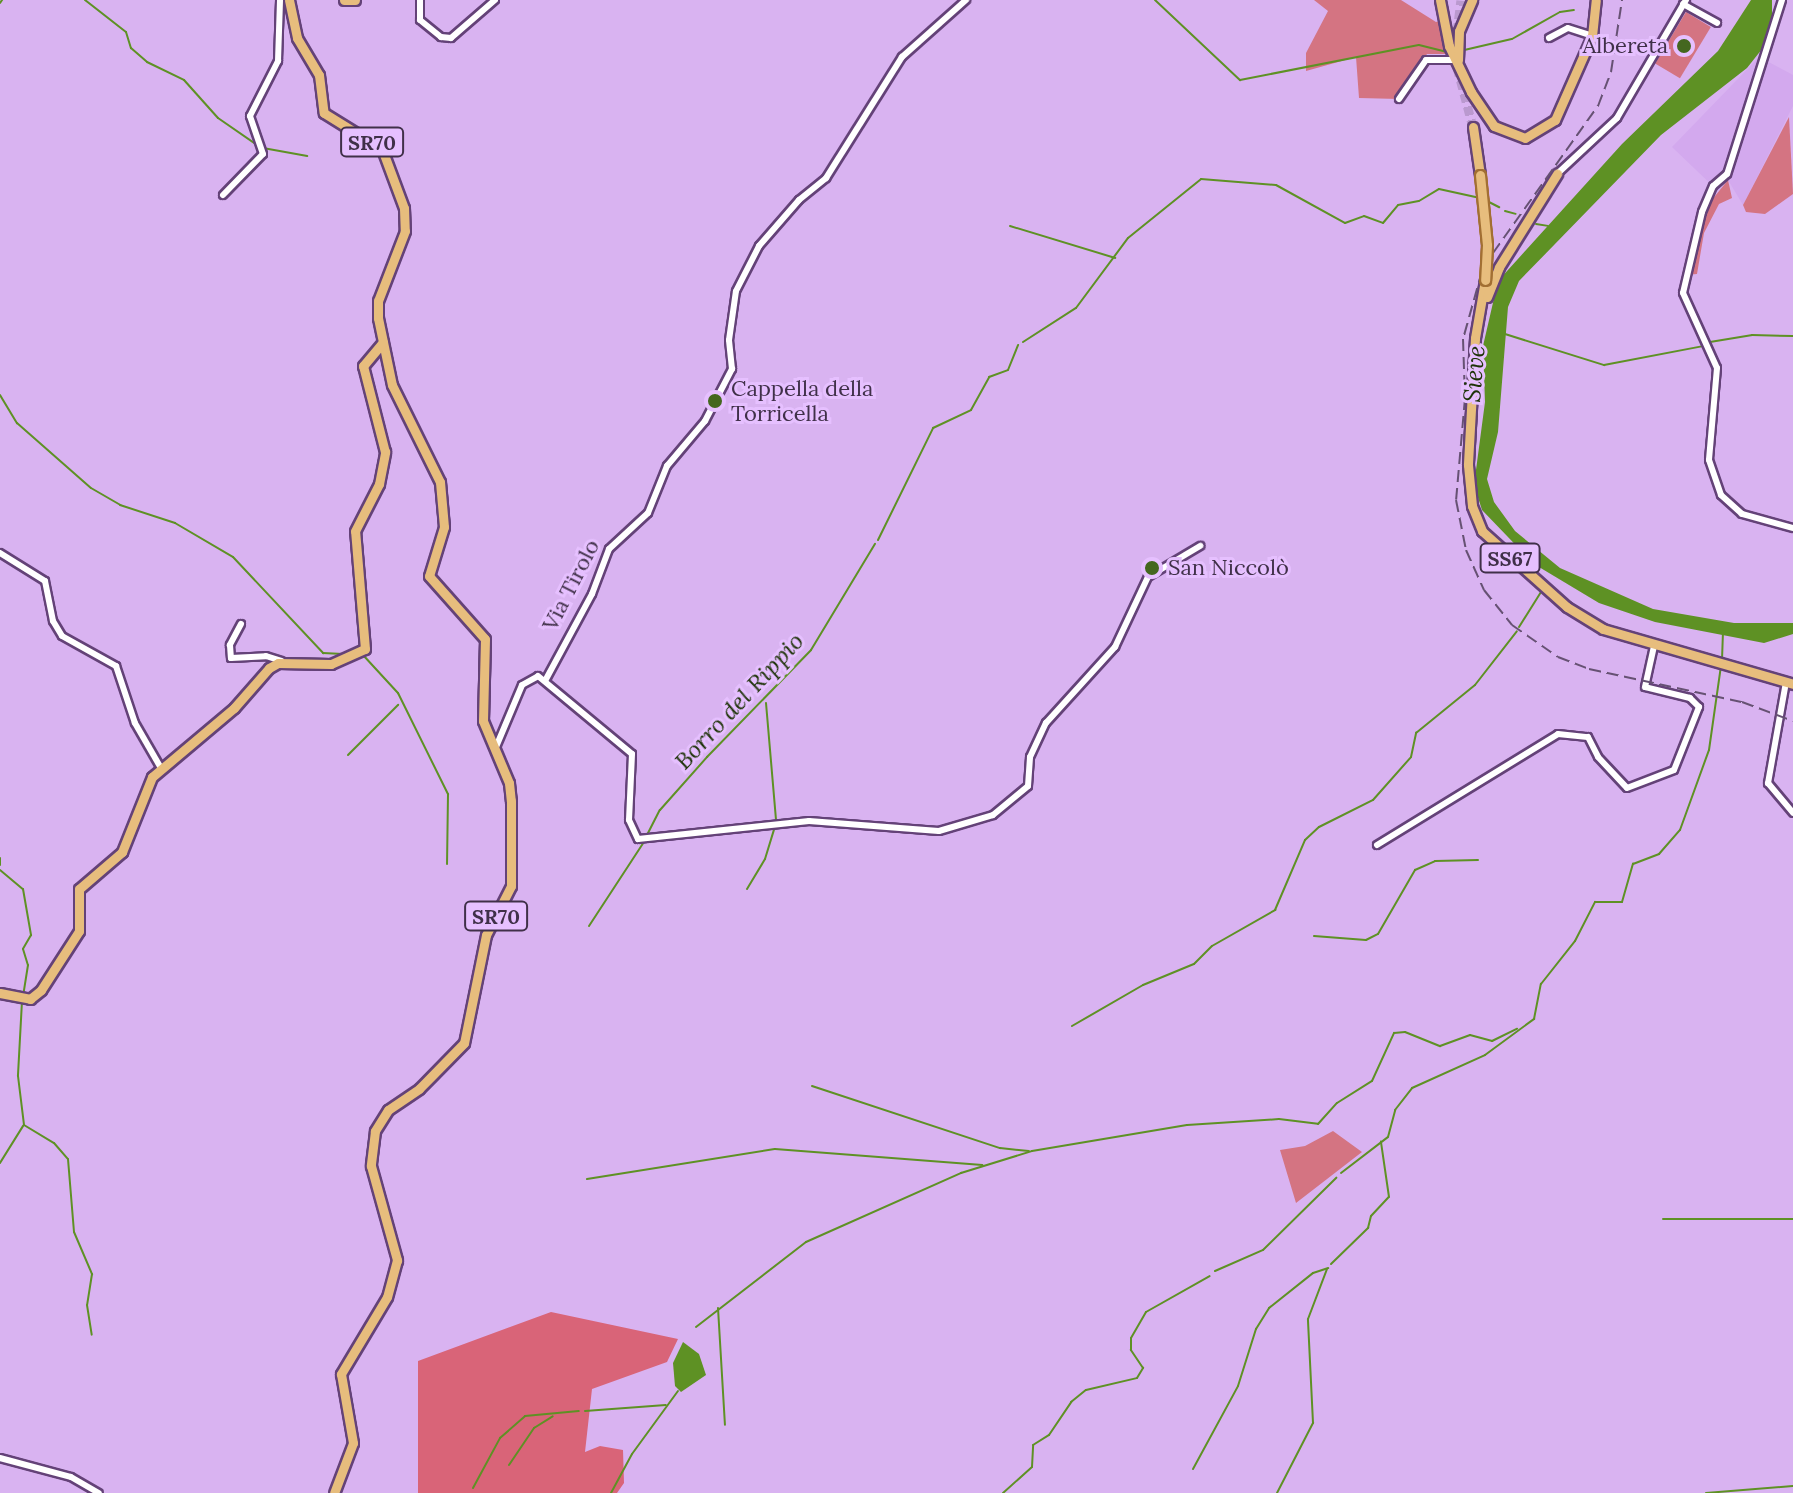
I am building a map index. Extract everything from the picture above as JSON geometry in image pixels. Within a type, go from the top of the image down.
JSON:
[{"type":"main road","name":"SR70","points":[[289,0],[297,38],[319,75],[324,113],[382,149],[404,208],[402,244],[376,308],[396,394],[440,482],[444,527],[429,576],[487,646],[483,721],[509,783],[511,886],[486,935],[464,1043],[419,1089],[388,1110],[375,1131],[371,1166],[397,1260],[387,1297],[341,1374],[353,1443],[334,1493]]},
{"type":"main road","points":[[344,0],[355,0]]},
{"type":"main road","points":[[1440,0],[1452,55],[1461,75],[1494,126],[1514,137],[1538,135],[1555,120],[1592,36],[1596,0]]},
{"type":"main road","points":[[1461,75],[1457,41],[1472,0]]},
{"type":"main road","name":"SS67","points":[[1473,127],[1487,245],[1485,280],[1475,338],[1468,465],[1477,521],[1490,540],[1583,618],[1654,646],[1790,683]]},
{"type":"main road","points":[[1475,338],[1499,267],[1557,174]]},
{"type":"main road","points":[[0,993],[30,999],[79,931],[79,889],[122,852],[142,791],[161,768],[244,699],[269,668],[287,663],[323,666],[350,659],[365,649],[355,531],[379,484],[385,452],[363,366],[383,342]]},
{"type":"street","points":[[223,195],[263,154],[250,116],[278,61],[280,0]]},
{"type":"street","points":[[420,0],[420,20],[441,37],[451,38],[495,0]]},
{"type":"street","name":"Via Tirolo","points":[[545,681],[592,594],[609,549],[648,513],[667,466],[705,421],[732,369],[729,340],[736,291],[759,246],[799,200],[826,178],[902,57],[966,0]]},
{"type":"street","points":[[1782,0],[1727,174],[1713,186],[1702,212],[1683,293],[1717,368],[1709,460],[1721,495],[1742,514],[1793,528]]},
{"type":"street","points":[[1557,174],[1617,118],[1684,2],[1717,23]]},
{"type":"street","points":[[1549,38],[1568,28],[1592,36]]},
{"type":"street","points":[[1399,99],[1429,57],[1452,55]]},
{"type":"street","points":[[496,757],[502,726],[522,685],[532,676],[545,681],[632,754],[629,820],[638,839],[809,821],[939,831],[993,815],[1028,786],[1030,757],[1046,723],[1115,647],[1148,577],[1200,546]]},
{"type":"street","points":[[0,553],[45,581],[53,621],[62,636],[116,666],[135,723],[161,768]]},
{"type":"street","points":[[241,624],[230,645],[231,658],[266,656],[287,663]]},
{"type":"street","points":[[1377,845],[1558,734],[1588,737],[1598,757],[1627,788],[1674,770],[1699,707],[1690,698],[1645,687],[1654,646]]},
{"type":"street","points":[[1790,683],[1768,783],[1793,813]]},
{"type":"street","points":[[0,1458],[71,1477],[99,1493]]},
{"type":"shaded area","points":[[1314,0],[1401,0],[1436,22],[1442,20],[1447,54],[1427,54],[1399,99],[1359,98],[1356,57],[1306,71],[1306,53],[1328,11]]},
{"type":"shaded area","name":"Sieve","points":[[1751,0],[1772,0],[1772,21],[1766,44],[1747,68],[1661,135],[1519,281],[1508,307],[1498,432],[1487,479],[1494,502],[1515,531],[1560,568],[1653,609],[1734,623],[1793,623],[1793,634],[1764,643],[1655,622],[1599,603],[1534,564],[1482,510],[1474,485],[1485,402],[1483,346],[1498,281],[1622,144],[1718,51]]},
{"type":"shaded area","name":"Albereta","points":[[1686,12],[1711,27],[1680,78],[1655,63]]},
{"type":"shaded area","points":[[1759,57],[1793,75],[1793,106],[1743,205],[1728,180],[1718,191],[1672,147]]},
{"type":"shaded area","points":[[1789,117],[1793,194],[1765,214],[1746,212],[1743,205]]},
{"type":"shaded area","points":[[1728,180],[1732,198],[1719,204],[1704,233],[1697,274],[1686,275],[1702,212]]},
{"type":"shaded area","points":[[1333,1131],[1362,1152],[1296,1203],[1280,1150],[1305,1146]]},
{"type":"shaded area","points":[[551,1312],[678,1339],[667,1362],[592,1389],[585,1452],[600,1446],[623,1450],[624,1483],[617,1493],[418,1493],[418,1361]]},
{"type":"shaded area","points":[[683,1342],[699,1354],[706,1375],[681,1392],[675,1386],[673,1363]]},
{"type":"waterway","points":[[85,0],[126,32],[131,48],[147,62],[184,80],[218,118],[257,145]]},
{"type":"waterway","points":[[1155,0],[1240,80],[1419,45],[1450,53]]},
{"type":"waterway","points":[[1460,51],[1512,39],[1560,12],[1574,10]]},
{"type":"waterway","points":[[263,148],[307,156]]},
{"type":"waterway","name":"Borro del Rippio","points":[[1023,342],[1076,308],[1128,238],[1201,179],[1276,185],[1345,223],[1364,216],[1383,223],[1398,205],[1419,201],[1439,189],[1480,198]]},
{"type":"waterway","name":"Borro del Rippio","points":[[1485,200],[1499,207]]},
{"type":"waterway","name":"Borro del Rippio","points":[[1505,211],[1516,214]]},
{"type":"waterway","name":"Borro del Rippio","points":[[1536,224],[1548,226]]},
{"type":"waterway","points":[[1010,226],[1115,258]]},
{"type":"waterway","points":[[1505,334],[1604,365],[1704,346]]},
{"type":"waterway","points":[[1710,342],[1752,335],[1793,336]]},
{"type":"waterway","name":"Borro del Rippio","points":[[878,540],[933,428],[971,410],[989,377],[1008,370],[1018,345]]},
{"type":"waterway","points":[[0,395],[17,423],[91,488],[120,505],[175,523],[233,557],[323,653],[343,654]]},
{"type":"waterway","name":"Borro del Rippio","points":[[647,835],[660,810],[811,650],[875,544]]},
{"type":"waterway","points":[[1519,627],[1541,592]]},
{"type":"waterway","points":[[1072,1026],[1143,985],[1194,964],[1212,946],[1275,910],[1305,840],[1319,827],[1373,800],[1411,757],[1416,733],[1475,685],[1517,631]]},
{"type":"waterway","points":[[1722,660],[1723,631]]},
{"type":"waterway","points":[[363,655],[398,693],[448,794],[447,864]]},
{"type":"waterway","points":[[1341,1173],[1388,1137],[1395,1110],[1412,1088],[1485,1055],[1534,1019],[1541,984],[1575,941],[1595,902],[1622,902],[1633,864],[1659,854],[1680,830],[1709,750],[1721,666]]},
{"type":"waterway","points":[[766,703],[776,820]]},
{"type":"waterway","points":[[348,755],[398,705]]},
{"type":"waterway","points":[[747,889],[765,859],[774,829]]},
{"type":"waterway","name":"Borro del Rippio","points":[[589,926],[644,842]]},
{"type":"waterway","points":[[0,858],[0,865]]},
{"type":"waterway","points":[[1314,936],[1366,940],[1378,934],[1415,870],[1435,861],[1478,860]]},
{"type":"waterway","points":[[0,870],[23,889],[31,935],[23,949],[28,965],[23,995]]},
{"type":"waterway","points":[[22,1001],[18,1076],[24,1125],[54,1143],[68,1159],[74,1232],[92,1274],[87,1305],[92,1335]]},
{"type":"waterway","points":[[696,1327],[806,1242],[961,1173],[1032,1151],[1187,1125],[1279,1119],[1318,1124],[1337,1103],[1372,1081],[1394,1033],[1405,1032],[1440,1046],[1470,1035],[1492,1041],[1517,1029]]},
{"type":"waterway","points":[[812,1086],[1000,1148],[1029,1151]]},
{"type":"waterway","points":[[0,1163],[23,1126]]},
{"type":"waterway","points":[[1331,1264],[1368,1228],[1371,1216],[1389,1197],[1381,1142]]},
{"type":"waterway","points":[[587,1179],[775,1149],[982,1165]]},
{"type":"waterway","points":[[1215,1271],[1263,1250],[1336,1178]]},
{"type":"waterway","points":[[1663,1219],[1793,1219]]},
{"type":"waterway","points":[[1193,1469],[1238,1386],[1256,1329],[1269,1308],[1313,1273],[1328,1268]]},
{"type":"waterway","points":[[1277,1493],[1313,1423],[1308,1319],[1327,1269]]},
{"type":"waterway","points":[[1003,1493],[1032,1467],[1033,1445],[1049,1435],[1071,1402],[1086,1390],[1137,1378],[1143,1368],[1131,1350],[1131,1338],[1146,1312],[1210,1276]]},
{"type":"waterway","points":[[718,1308],[725,1425]]},
{"type":"waterway","points":[[611,1493],[632,1454],[678,1391]]},
{"type":"waterway","points":[[585,1411],[666,1405]]},
{"type":"waterway","points":[[473,1488],[500,1438],[525,1416],[579,1411]]},
{"type":"waterway","points":[[509,1465],[534,1428],[553,1416]]},
{"type":"waterway","points":[[1706,1493],[1793,1486]]},
{"type":"tunnel","points":[[1457,32],[1461,0]]},
{"type":"tunnel","points":[[1457,67],[1473,127]]},
{"type":"railway","points":[[1493,253],[1598,106],[1611,72],[1622,0]]},
{"type":"railway","points":[[1482,271],[1463,339],[1465,398],[1456,500],[1466,550],[1484,590],[1512,625],[1558,657],[1589,669],[1742,702],[1793,721]]},
{"type":"place","name":"Albereta","points":[[1684,46]]},
{"type":"place","name":"Cappella della Torricella","points":[[715,401]]},
{"type":"place","name":"San Niccolò","points":[[1152,568]]}]
